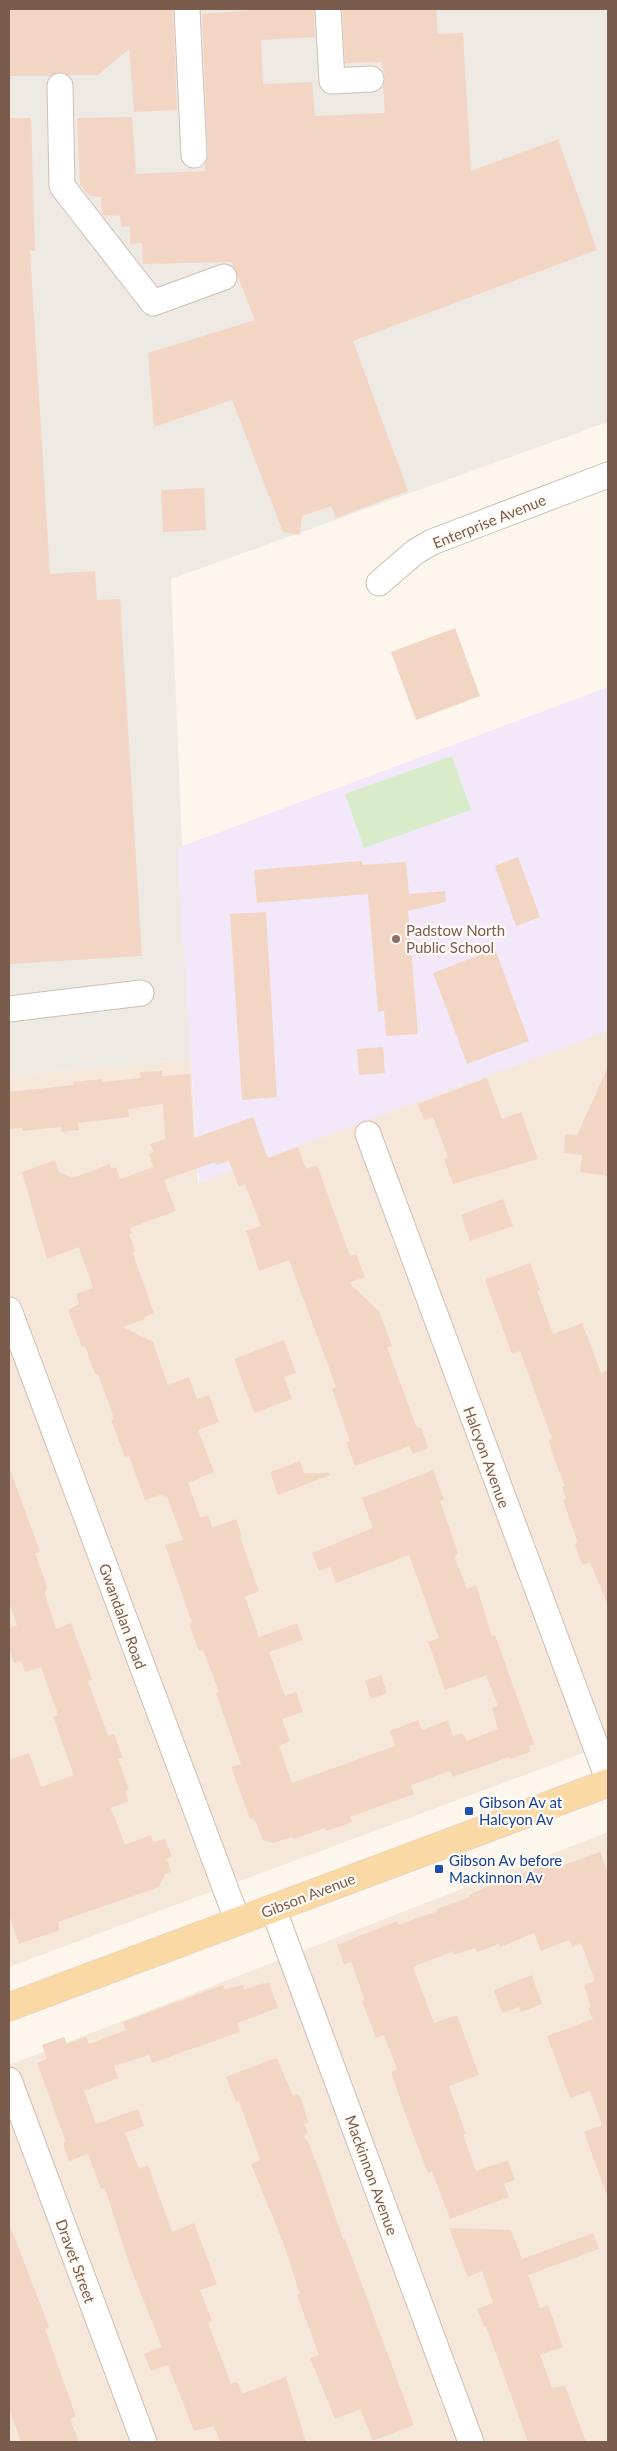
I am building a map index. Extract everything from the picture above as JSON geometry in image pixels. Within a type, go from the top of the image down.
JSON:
[{"type":"main road","name":"Gibson Avenue","points":[[9,2007],[608,1784]]},
{"type":"street","points":[[187,9],[194,156]]},
{"type":"street","points":[[328,9],[332,81],[371,79]]},
{"type":"street","points":[[60,86],[62,186],[153,303],[224,278]]},
{"type":"street","name":"Enterprise Avenue","points":[[379,583],[415,552],[432,542],[608,475]]},
{"type":"street","points":[[9,1008],[141,993]]},
{"type":"street","name":"Halcyon Avenue","points":[[368,1134],[608,1779]]},
{"type":"street","name":"Gwandalan Road","points":[[9,1310],[238,1922]]},
{"type":"street","name":"Mackinnon Avenue","points":[[273,1908],[471,2442]]},
{"type":"street","name":"Dravet Street","points":[[9,2080],[144,2442]]},
{"type":"shaded area","points":[[9,9],[608,9],[608,422],[171,579],[191,1059],[9,1076]]},
{"type":"shaded area","name":"Padstow North Public School","points":[[608,687],[608,1031],[199,1183],[177,848]]},
{"type":"shaded area","points":[[608,1030],[608,1744],[9,1967],[9,1076],[191,1059],[198,1183]]},
{"type":"shaded area","points":[[608,1832],[608,2442],[9,2442],[9,2065]]},
{"type":"green space","points":[[452,756],[471,810],[364,848],[345,794]]},
{"type":"building","points":[[9,9],[173,9],[177,110],[134,112],[129,49],[98,75],[69,75],[59,72],[51,76],[9,76]]},
{"type":"building","points":[[265,9],[314,9],[315,37],[261,40],[263,84],[312,82],[315,116],[385,113],[383,87],[385,78],[381,62],[345,63],[342,9],[436,9],[438,34],[463,33],[471,171],[558,139],[597,250],[353,341],[408,491],[336,518],[331,506],[302,516],[300,535],[283,532],[232,400],[154,427],[148,353],[255,320],[232,262],[143,264],[142,243],[130,244],[130,226],[121,227],[120,216],[102,215],[101,197],[90,196],[80,185],[77,118],[132,117],[136,174],[205,171],[208,154],[202,14]]},
{"type":"building","points":[[9,118],[31,118],[35,251],[30,251],[50,574],[95,571],[97,600],[120,599],[142,956],[9,964]]},
{"type":"building","points":[[204,488],[206,530],[163,532],[161,490]]},
{"type":"building","points":[[455,628],[480,696],[416,720],[391,652]]},
{"type":"building","points":[[518,857],[540,917],[516,926],[495,866]]},
{"type":"building","points":[[362,861],[362,865],[406,862],[409,894],[445,891],[446,902],[408,911],[418,1034],[386,1036],[384,1011],[378,1012],[368,894],[257,903],[254,870]]},
{"type":"building","points":[[266,912],[277,1097],[242,1100],[230,914]]},
{"type":"building","points":[[495,949],[529,1041],[467,1064],[433,973]]},
{"type":"building","points":[[383,1047],[385,1073],[359,1075],[357,1049]]},
{"type":"building","points":[[608,1067],[608,1176],[580,1172],[582,1155],[564,1153],[565,1134],[577,1135]]},
{"type":"building","points":[[162,1071],[162,1076],[190,1074],[194,1138],[253,1117],[268,1158],[298,1147],[306,1169],[317,1165],[350,1256],[356,1254],[365,1277],[349,1283],[379,1311],[392,1346],[387,1347],[413,1418],[418,1429],[421,1427],[428,1448],[413,1454],[409,1446],[355,1466],[346,1442],[350,1441],[332,1389],[336,1387],[289,1260],[259,1271],[246,1231],[261,1226],[245,1184],[239,1187],[229,1161],[216,1165],[215,1162],[164,1180],[176,1211],[130,1228],[132,1233],[129,1234],[135,1251],[133,1252],[136,1263],[154,1313],[144,1317],[145,1319],[123,1327],[153,1342],[168,1385],[189,1377],[197,1399],[209,1395],[219,1422],[198,1430],[214,1472],[188,1483],[200,1517],[209,1516],[212,1528],[236,1519],[242,1536],[240,1537],[259,1591],[245,1597],[259,1637],[297,1623],[303,1640],[269,1652],[285,1696],[296,1692],[303,1712],[282,1719],[290,1741],[279,1746],[292,1783],[395,1746],[390,1731],[418,1720],[422,1730],[448,1720],[453,1736],[462,1733],[467,1741],[498,1729],[492,1708],[498,1706],[486,1675],[445,1690],[428,1642],[439,1638],[409,1555],[336,1583],[330,1567],[319,1571],[312,1553],[373,1528],[362,1498],[433,1470],[444,1500],[440,1501],[458,1553],[455,1558],[467,1589],[476,1585],[492,1636],[495,1635],[534,1744],[529,1746],[530,1752],[511,1759],[509,1757],[453,1777],[450,1771],[411,1785],[414,1794],[350,1817],[352,1822],[339,1827],[326,1831],[325,1828],[293,1839],[292,1837],[273,1843],[263,1840],[254,1818],[250,1819],[231,1767],[241,1764],[216,1693],[219,1692],[203,1650],[199,1651],[189,1624],[192,1623],[165,1545],[183,1540],[167,1496],[164,1497],[163,1494],[145,1500],[129,1456],[125,1457],[111,1420],[114,1419],[98,1375],[95,1374],[85,1346],[82,1347],[68,1310],[79,1304],[76,1294],[93,1288],[79,1247],[47,1259],[22,1172],[55,1160],[59,1172],[72,1178],[110,1164],[111,1169],[116,1167],[120,1179],[153,1167],[149,1153],[154,1152],[150,1144],[165,1139],[163,1104],[128,1109],[129,1117],[78,1123],[79,1130],[62,1132],[61,1127],[22,1131],[22,1128],[9,1129],[9,1092],[74,1085],[73,1082],[102,1079],[102,1082],[141,1078],[140,1072]]},
{"type":"building","points":[[487,1078],[502,1119],[521,1112],[538,1159],[453,1184],[444,1159],[448,1157],[433,1117],[424,1120],[418,1104]]},
{"type":"building","points":[[503,1199],[513,1226],[470,1241],[461,1215]]},
{"type":"building","points":[[530,1263],[540,1290],[537,1291],[553,1334],[582,1323],[601,1373],[608,1370],[608,1605],[590,1562],[582,1565],[575,1544],[578,1543],[563,1500],[566,1498],[562,1487],[565,1486],[553,1456],[549,1440],[552,1439],[520,1351],[512,1354],[485,1280]]},
{"type":"building","points":[[284,1340],[296,1373],[284,1377],[292,1399],[254,1413],[234,1359]]},
{"type":"building","points":[[300,1461],[304,1473],[329,1473],[330,1475],[278,1495],[270,1472]]},
{"type":"building","points":[[9,1472],[11,1472],[40,1552],[35,1553],[47,1587],[45,1594],[56,1629],[71,1623],[92,1680],[88,1681],[108,1736],[114,1734],[123,1758],[118,1759],[129,1790],[125,1791],[129,1801],[111,1808],[125,1845],[151,1835],[153,1842],[165,1839],[172,1857],[167,1859],[171,1872],[165,1874],[159,1887],[58,1922],[60,1930],[19,1944],[9,1914],[9,1760],[29,1753],[41,1787],[74,1775],[53,1717],[58,1715],[41,1667],[25,1672],[21,1661],[14,1663],[9,1649],[9,1628],[17,1625],[9,1602]]},
{"type":"building","points":[[381,1675],[387,1693],[371,1699],[365,1681]]},
{"type":"building","points":[[600,1852],[608,1874],[608,2193],[606,2193],[584,2132],[602,2125],[590,2091],[570,2098],[547,2036],[593,2019],[588,2008],[591,2007],[584,1985],[595,1981],[581,1943],[572,1947],[569,1940],[541,1951],[534,1933],[500,1947],[499,1944],[477,1952],[475,1948],[454,1955],[453,1951],[413,1967],[434,2023],[457,2015],[479,2075],[449,2086],[466,2134],[463,2135],[476,2171],[508,2160],[515,2180],[504,2184],[509,2197],[450,2219],[432,2171],[428,2173],[406,2116],[391,2071],[397,2069],[384,2035],[376,2038],[362,2001],[365,2000],[351,1962],[344,1964],[337,1945],[397,1921],[398,1925],[438,1911],[437,1909],[470,1897],[469,1895],[484,1888],[557,1861],[559,1867]]},
{"type":"building","points":[[532,1975],[542,2004],[521,2012],[519,2007],[502,2013],[494,1990]]},
{"type":"building","points":[[269,1983],[278,2008],[237,2023],[240,2032],[152,2063],[149,2055],[114,2066],[118,2078],[84,2091],[96,2124],[138,2109],[144,2126],[125,2133],[139,2169],[148,2165],[172,2232],[194,2223],[217,2284],[200,2290],[212,2321],[208,2323],[231,2384],[237,2382],[242,2394],[286,2377],[306,2442],[220,2442],[214,2426],[194,2431],[168,2365],[151,2371],[144,2354],[162,2347],[131,2269],[105,2188],[101,2189],[88,2154],[69,2161],[63,2143],[66,2142],[37,2063],[47,2059],[42,2045],[64,2037],[67,2044],[86,2037],[89,2044],[126,2030],[123,2022],[223,1985],[225,1989],[243,1985],[244,1990]]},
{"type":"building","points":[[272,2059],[277,2059],[293,2096],[298,2094],[301,2098],[308,2122],[304,2124],[308,2133],[303,2135],[309,2144],[414,2425],[373,2441],[360,2409],[335,2419],[310,2358],[319,2355],[297,2295],[300,2294],[283,2242],[251,2164],[260,2160],[239,2101],[236,2102],[226,2077]]},
{"type":"building","points":[[9,2228],[11,2228],[49,2327],[45,2329],[76,2417],[70,2419],[79,2442],[21,2442],[9,2408]]},
{"type":"building","points":[[449,2228],[511,2230],[522,2259],[593,2233],[599,2249],[528,2275],[540,2308],[548,2305],[563,2347],[540,2355],[552,2388],[565,2386],[586,2442],[528,2442],[486,2326],[484,2326],[477,2309],[493,2303],[482,2271],[468,2277]]},
{"type":"place","name":"Padstow North Public School","points":[[396,939]]},
{"type":"place","name":"Gibson Av at Halcyon Av","points":[[469,1811]]},
{"type":"place","name":"Gibson Av before Mackinnon Av","points":[[439,1869]]}]
